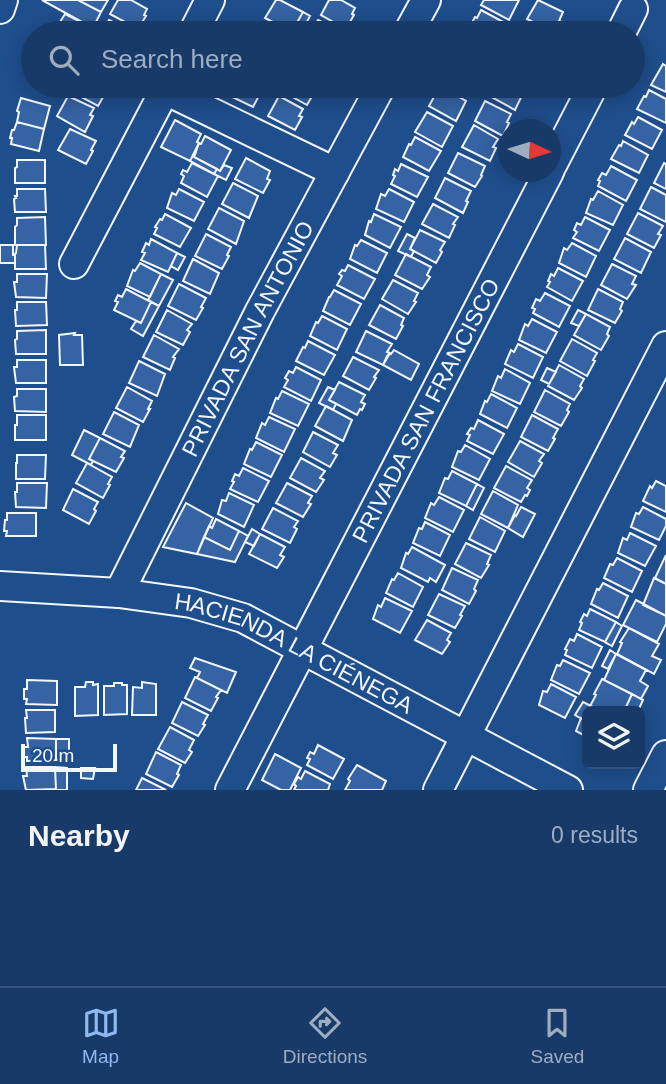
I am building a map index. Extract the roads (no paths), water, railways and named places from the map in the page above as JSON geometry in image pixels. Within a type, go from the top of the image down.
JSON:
[{"type":"street","points":[[0,9],[4,0]]},
{"type":"street","points":[[200,21],[210,0]]},
{"type":"street","points":[[415,21],[426,0]]},
{"type":"street","points":[[74,264],[161,98]]},
{"type":"street","points":[[186,98],[335,172]]},
{"type":"street","name":"PRIVADA SAN ANTONIO","points":[[119,593],[260,311],[375,98]]},
{"type":"street","name":"PRIVADA SAN FRANCISCO","points":[[561,149],[587,98]]},
{"type":"street","name":"PRIVADA SAN FRANCISCO","points":[[230,790],[544,182]]},
{"type":"street","points":[[438,790],[666,346]]},
{"type":"street","name":"HACIENDA LA CIÉNEGA","points":[[0,586],[119,593],[191,603],[243,618],[568,790]]},
{"type":"street","points":[[648,790],[666,755]]}]
